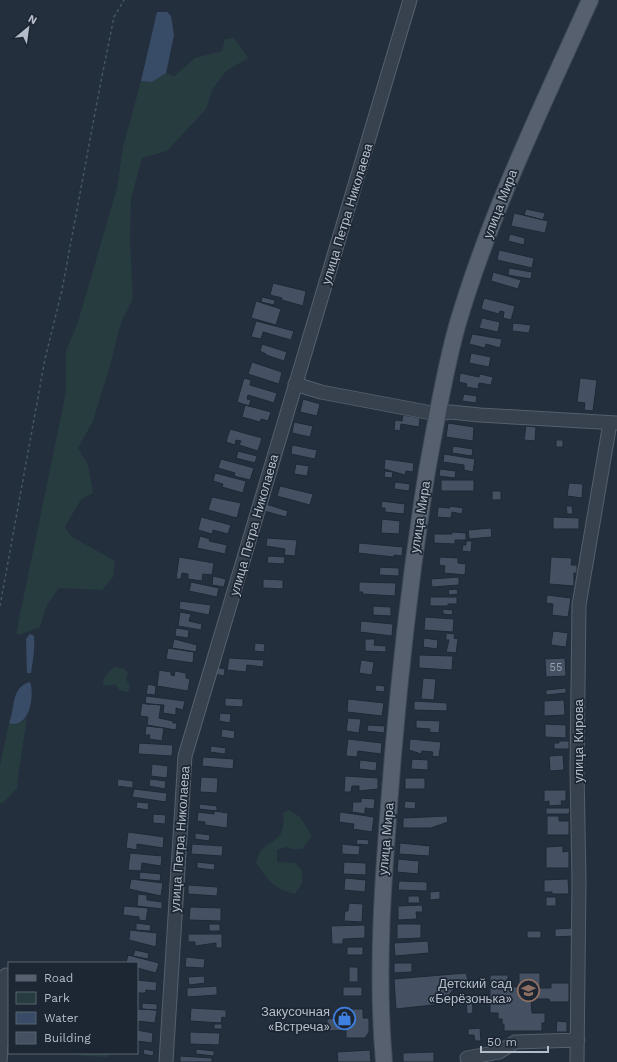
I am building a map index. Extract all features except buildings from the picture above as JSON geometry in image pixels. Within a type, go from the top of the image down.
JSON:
[{"type":"main road","name":"улица Мира","points":[[384,1062],[379,958],[402,649],[419,522],[437,414],[457,326],[486,239],[507,184],[590,0]]},
{"type":"street","name":"улица Петра Николаева","points":[[166,1062],[186,756],[410,0]]},
{"type":"street","points":[[295,384],[321,392],[437,414],[450,412],[613,423]]},
{"type":"street","name":"улица Кирова","points":[[577,1062],[579,882],[577,770],[579,605],[613,423]]},
{"type":"street","points":[[0,1062],[6,975]]},
{"type":"street","points":[[467,1058],[499,1052],[515,1042],[578,1040]]},
{"type":"path","points":[[0,606],[43,367],[62,290],[114,17],[124,0]]},
{"type":"green space","points":[[234,38],[248,58],[226,71],[212,90],[206,109],[167,151],[142,158],[131,199],[130,240],[133,298],[121,323],[110,366],[93,421],[78,448],[88,465],[93,493],[81,499],[65,527],[72,537],[115,561],[113,577],[102,590],[59,588],[47,605],[40,627],[19,635],[16,634],[66,392],[66,351],[78,322],[117,188],[123,147],[141,81],[152,82],[166,73],[174,76],[195,58],[222,51],[225,39]]},
{"type":"green space","points":[[115,667],[125,669],[128,674],[126,679],[130,686],[128,692],[119,690],[115,684],[107,686],[103,685],[106,675]]},
{"type":"green space","points":[[27,718],[17,783],[18,787],[3,803],[0,803],[0,765],[9,723],[18,724]]},
{"type":"green space","points":[[289,810],[300,817],[312,836],[302,849],[292,849],[286,847],[277,850],[277,862],[295,863],[302,870],[302,883],[295,894],[288,892],[272,883],[256,862],[261,850],[281,834],[283,813]]},
{"type":"green space","points":[[71,1054],[108,1054],[107,1057]]},
{"type":"water","points":[[157,12],[167,12],[171,16],[174,35],[166,73],[152,82],[141,81]]},
{"type":"water","points":[[30,634],[34,636],[34,650],[31,673],[27,673],[26,639]]},
{"type":"water","points":[[30,682],[32,695],[26,717],[21,722],[16,724],[9,723],[16,693],[24,685]]},
{"type":"place","name":"Детский сад «Берёзонька»","points":[[528,990]]},
{"type":"place","name":"Закусочная «Встреча»","points":[[345,1018]]}]
